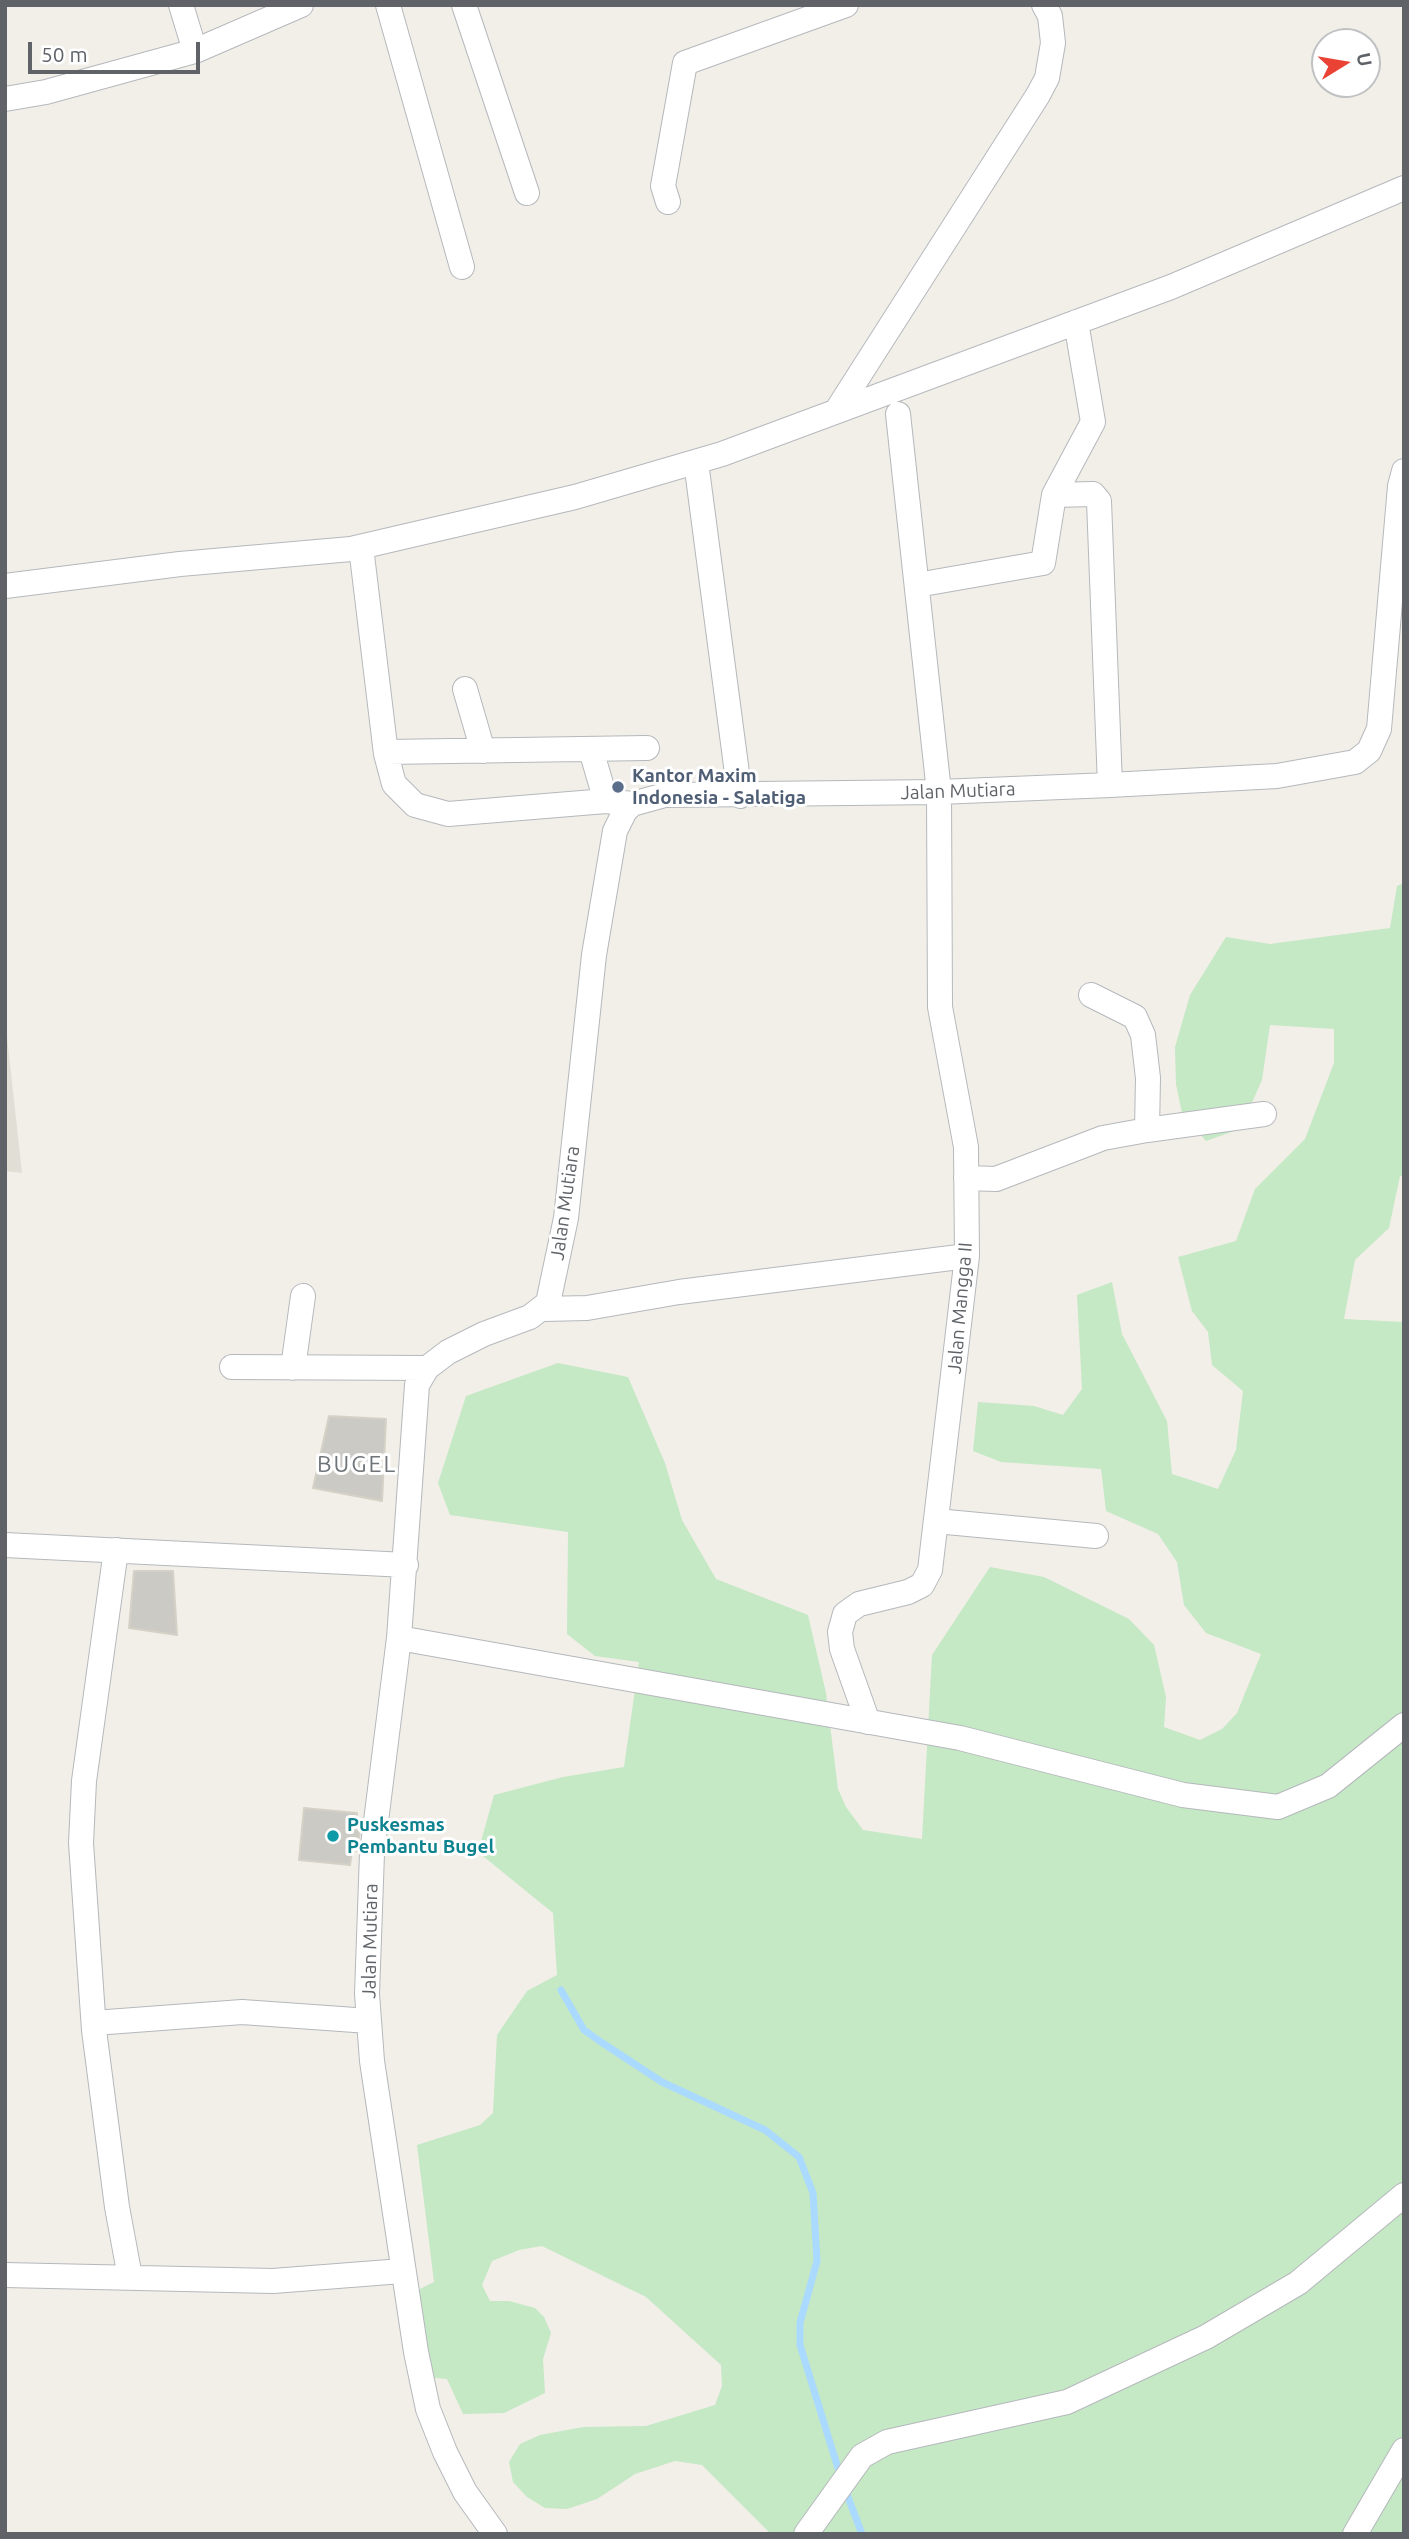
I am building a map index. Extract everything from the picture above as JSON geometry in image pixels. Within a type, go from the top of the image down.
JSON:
[{"type":"street","points":[[181,5],[195,51]]},
{"type":"street","points":[[5,99],[46,92],[195,51],[301,5]]},
{"type":"street","points":[[388,5],[462,267]]},
{"type":"street","points":[[464,5],[527,193]]},
{"type":"street","points":[[668,202],[663,186],[685,63],[846,5]]},
{"type":"street","points":[[837,410],[1047,78],[1053,43],[1050,16],[1044,5]]},
{"type":"street","points":[[5,586],[180,564],[361,547],[575,496],[695,462],[1171,287],[1404,188]]},
{"type":"street","points":[[917,585],[1042,565],[1054,495],[1093,422],[1076,322]]},
{"type":"street","name":"Jalan Mangga II","points":[[868,1722],[842,1648],[840,1632],[845,1614],[859,1604],[908,1592],[922,1584],[930,1570],[967,1256],[966,1147],[940,1007],[939,792],[898,414]]},
{"type":"street","points":[[695,462],[740,796]]},
{"type":"street","name":"Jalan Mutiara","points":[[543,1309],[553,1289],[566,1218],[594,955],[615,831],[625,811],[632,804],[665,795],[939,792],[1277,776],[1355,762],[1369,751],[1379,729],[1400,486],[1404,471]]},
{"type":"street","points":[[1054,495],[1093,494],[1099,501],[1110,785]]},
{"type":"street","points":[[361,547],[386,752],[394,784],[415,805],[448,814],[606,801],[632,804]]},
{"type":"street","points":[[465,689],[483,751]]},
{"type":"street","points":[[386,752],[647,748]]},
{"type":"street","points":[[591,750],[606,801]]},
{"type":"street","points":[[1091,995],[1135,1017],[1143,1035],[1148,1078],[1147,1130]]},
{"type":"street","points":[[966,1178],[996,1179],[1102,1138],[1264,1114]]},
{"type":"street","points":[[232,1367],[426,1368],[448,1352],[543,1309],[587,1308],[679,1292],[967,1256]]},
{"type":"street","points":[[293,1368],[303,1296]]},
{"type":"street","name":"Jalan Mutiara","points":[[426,1368],[417,1385],[399,1638],[372,1853],[369,2021],[372,2061],[402,2271],[428,2409],[465,2492],[495,2534]]},
{"type":"street","points":[[936,1521],[1096,1536]]},
{"type":"street","points":[[5,1545],[406,1565]]},
{"type":"street","points":[[116,1550],[84,1781],[81,1831],[94,2022],[117,2207],[130,2277]]},
{"type":"street","points":[[399,1638],[960,1738],[1184,1794],[1278,1807],[1328,1786],[1404,1725]]},
{"type":"street","points":[[94,2022],[242,2012],[369,2021]]},
{"type":"street","points":[[806,2534],[862,2456],[887,2442],[1067,2402],[1206,2337],[1298,2283],[1404,2195]]},
{"type":"street","points":[[5,2276],[273,2281],[402,2271]]},
{"type":"street","points":[[1355,2534],[1404,2450]]},
{"type":"shaded area","points":[[5,1018],[22,1173],[5,1171]]},
{"type":"green space","points":[[1404,883],[1404,1175],[1400,1176],[1389,1228],[1355,1260],[1344,1319],[1404,1322],[1404,2534],[771,2534],[702,2465],[675,2461],[635,2474],[597,2499],[567,2509],[545,2508],[527,2497],[513,2482],[509,2462],[520,2444],[540,2435],[583,2427],[646,2426],[715,2405],[722,2386],[721,2365],[646,2297],[542,2246],[519,2250],[492,2261],[482,2285],[490,2301],[509,2301],[535,2308],[544,2317],[551,2333],[543,2359],[545,2393],[504,2413],[463,2414],[447,2379],[427,2377],[412,2293],[434,2282],[417,2145],[480,2125],[493,2113],[497,2035],[527,1991],[557,1975],[553,1913],[478,1852],[494,1795],[563,1777],[624,1767],[639,1662],[595,1656],[567,1634],[568,1532],[450,1515],[438,1483],[466,1396],[558,1363],[628,1377],[665,1463],[682,1520],[716,1579],[808,1615],[826,1693],[838,1789],[846,1807],[863,1830],[922,1839],[932,1655],[990,1567],[1044,1577],[1129,1619],[1154,1645],[1166,1697],[1164,1727],[1200,1740],[1222,1729],[1237,1713],[1261,1654],[1206,1633],[1184,1605],[1177,1562],[1158,1534],[1106,1511],[1101,1469],[1001,1462],[973,1451],[978,1402],[1034,1406],[1063,1415],[1082,1389],[1077,1295],[1112,1282],[1122,1334],[1167,1421],[1172,1474],[1218,1489],[1236,1450],[1243,1391],[1212,1365],[1208,1332],[1192,1311],[1178,1257],[1236,1241],[1255,1189],[1305,1139],[1334,1063],[1334,1029],[1270,1025],[1262,1080],[1250,1107],[1234,1131],[1206,1141],[1182,1113],[1176,1084],[1175,1047],[1190,995],[1226,937],[1270,944],[1390,928],[1397,886]]},
{"type":"building","points":[[329,1416],[386,1419],[382,1501],[313,1488]]},
{"type":"building","points":[[134,1571],[173,1571],[177,1635],[129,1628]]},
{"type":"building","name":"Puskesmas Pembantu Bugel","points":[[304,1808],[357,1813],[356,1830],[360,1830],[357,1851],[352,1850],[350,1865],[299,1860]]},
{"type":"waterway","points":[[561,1990],[584,2030],[601,2042],[662,2082],[765,2130],[799,2157],[813,2193],[817,2261],[800,2323],[800,2345],[841,2478]]},
{"type":"waterway","points":[[845,2489],[862,2534]]},
{"type":"place","name":"Kantor Maxim Indonesia - Salatiga","points":[[618,787]]},
{"type":"place","name":"Puskesmas Pembantu Bugel","points":[[333,1836]]},
{"type":"district","name":"BUGEL","points":[[357,1464]]}]
